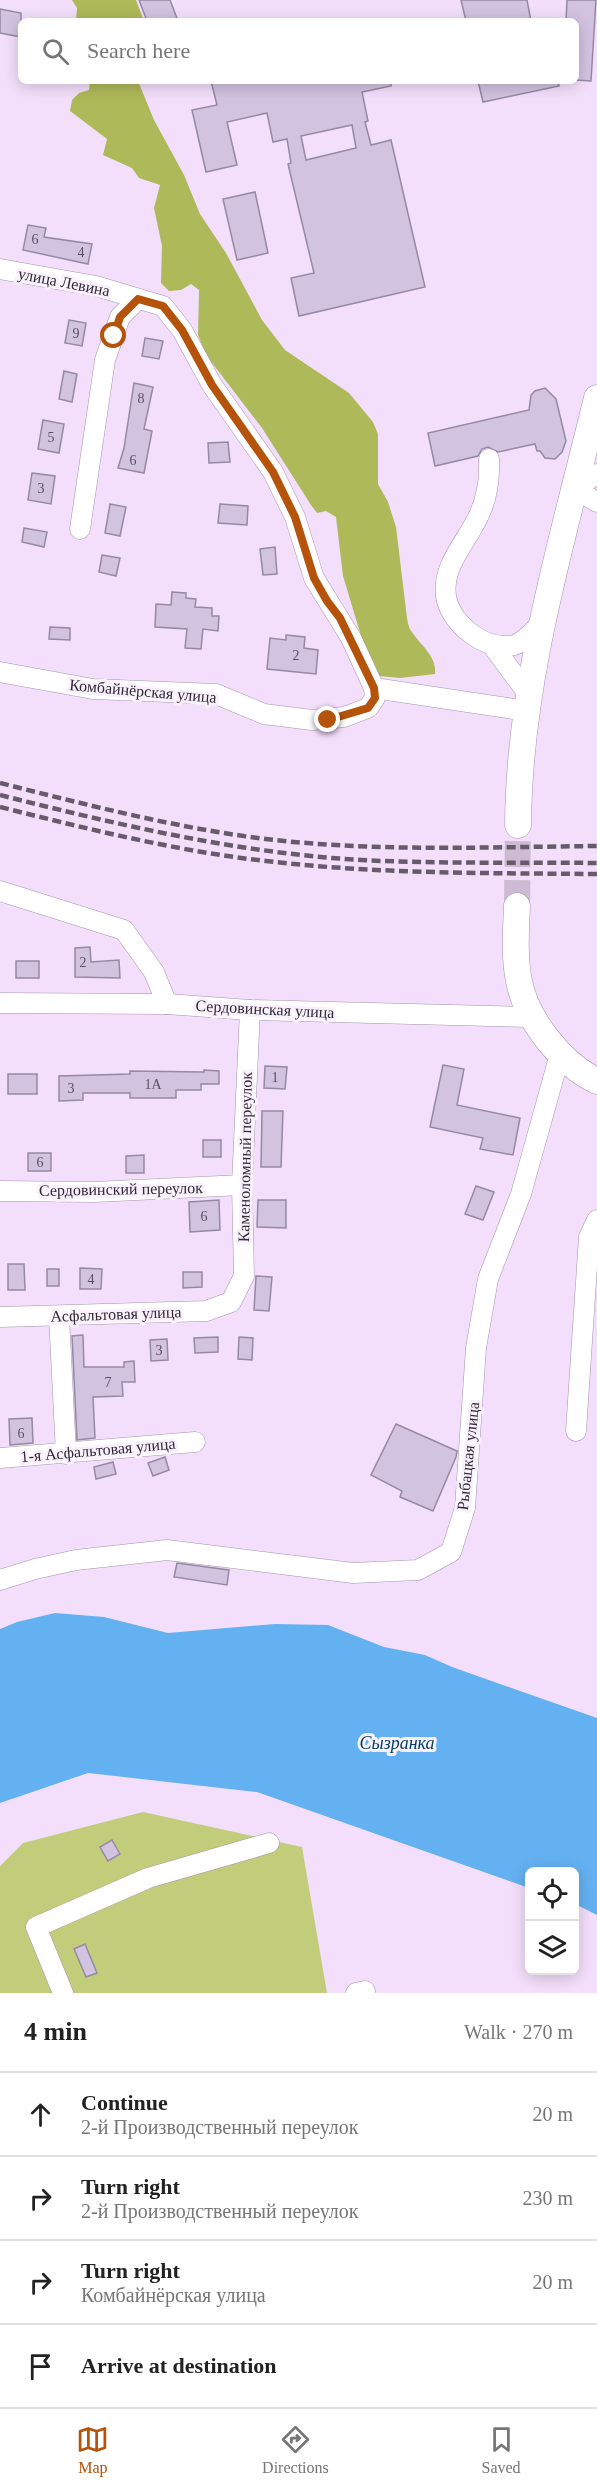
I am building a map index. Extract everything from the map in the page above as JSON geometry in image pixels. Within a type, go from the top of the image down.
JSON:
[{"type":"main road","points":[[518,825],[518,782],[528,703],[548,594],[597,398]]},
{"type":"main road","points":[[517,906],[519,982],[531,1017],[560,1054],[597,1081]]},
{"type":"street","name":"улица Левина","points":[[0,269],[96,286],[163,306],[182,330],[212,385],[273,472],[295,517],[314,578],[340,618],[374,688]]},
{"type":"street","points":[[80,529],[105,360],[120,317],[138,299]]},
{"type":"street","points":[[489,459],[490,479],[484,505],[475,524],[461,543],[450,568],[446,597],[454,617],[472,634],[492,645],[515,645],[543,622]]},
{"type":"street","points":[[597,474],[575,489],[597,502]]},
{"type":"street","points":[[492,645],[528,703]]},
{"type":"street","name":"Комбайнёрская улица","points":[[0,672],[93,689],[216,694],[264,714],[312,720],[344,717],[368,708],[375,698],[374,688]]},
{"type":"street","points":[[374,688],[528,703]]},
{"type":"street","points":[[0,891],[124,930],[154,972],[167,1004]]},
{"type":"street","name":"Сердовинская улица","points":[[0,1003],[167,1004],[250,1010],[531,1017]]},
{"type":"street","name":"Каменоломный переулок","points":[[231,1302],[244,1276],[242,1185],[250,1010]]},
{"type":"street","name":"Рыбацкая улица","points":[[0,1580],[76,1560],[167,1550],[353,1573],[418,1570],[451,1552],[465,1508],[476,1348],[488,1279],[521,1194],[560,1054]]},
{"type":"street","name":"Сердовинский переулок","points":[[0,1191],[94,1192],[242,1185]]},
{"type":"street","points":[[576,1431],[589,1237],[597,1220]]},
{"type":"street","name":"Асфальтовая улица","points":[[0,1317],[206,1311],[231,1302]]},
{"type":"street","points":[[59,1316],[66,1454]]},
{"type":"street","name":"1-я Асфальтовая улица","points":[[0,1458],[195,1442]]},
{"type":"street","points":[[63,1993],[36,1928],[148,1878],[269,1843]]},
{"type":"green space","points":[[72,0],[136,0],[143,18],[76,18],[77,8]]},
{"type":"green space","points":[[90,84],[139,84],[154,120],[184,175],[200,214],[226,253],[262,320],[285,350],[349,393],[373,422],[378,434],[378,484],[388,502],[396,527],[408,624],[431,656],[435,674],[400,678],[379,676],[362,639],[343,576],[336,517],[326,511],[317,513],[262,428],[206,355],[198,335],[199,290],[191,284],[181,290],[169,291],[161,283],[162,246],[154,208],[160,185],[139,178],[132,168],[103,155],[107,139],[70,111],[72,100],[79,93],[89,90]]},
{"type":"green space","points":[[143,1812],[302,1847],[327,1993],[0,1993],[0,1866],[23,1843]]},
{"type":"water","name":"Сызранка","points":[[55,1613],[104,1617],[168,1633],[275,1624],[328,1625],[384,1647],[425,1655],[452,1667],[597,1718],[597,1915],[579,1906],[579,1867],[525,1867],[525,1887],[257,1792],[88,1773],[0,1803],[0,1629],[17,1622]]},
{"type":"building","points":[[139,0],[170,0],[177,18],[146,18]]},
{"type":"building","points":[[461,0],[527,0],[530,18],[465,18]]},
{"type":"building","points":[[567,0],[596,0],[591,81],[579,80],[579,18],[566,18]]},
{"type":"building","points":[[0,9],[21,13],[21,18],[18,18],[18,36],[0,33]]},
{"type":"building","points":[[212,84],[391,84],[391,86],[362,92],[368,121],[365,122],[371,145],[391,140],[425,287],[299,316],[291,278],[314,273],[288,164],[291,163],[287,139],[273,142],[267,113],[227,122],[237,165],[206,172],[192,110],[217,105]],"holes":[[[352,125],[356,148],[306,160],[301,136]]]},
{"type":"building","points":[[479,84],[559,84],[559,86],[483,102]]},
{"type":"building","points":[[255,192],[268,253],[237,260],[223,199]]},
{"type":"building","points":[[28,225],[46,228],[44,237],[92,244],[88,264],[23,250]]},
{"type":"building","points":[[69,320],[86,323],[82,346],[65,343]]},
{"type":"building","points":[[145,338],[163,341],[159,359],[142,356]]},
{"type":"building","points":[[64,371],[77,374],[72,402],[59,399]]},
{"type":"building","points":[[134,383],[153,387],[144,429],[152,431],[144,473],[118,468],[124,448]]},
{"type":"building","points":[[545,388],[556,399],[566,441],[562,452],[555,459],[545,458],[540,451],[537,451],[535,444],[498,452],[488,447],[482,449],[478,456],[435,466],[428,433],[529,410],[531,395]]},
{"type":"building","points":[[43,420],[64,424],[59,453],[38,449]]},
{"type":"building","points":[[228,442],[230,462],[209,463],[208,443]]},
{"type":"building","points":[[32,473],[55,476],[51,504],[28,500]]},
{"type":"building","points":[[110,504],[126,507],[120,536],[105,533]]},
{"type":"building","points":[[220,504],[248,506],[247,525],[218,523]]},
{"type":"building","points":[[24,528],[47,532],[44,547],[22,542]]},
{"type":"building","points":[[275,547],[277,574],[263,575],[260,549]]},
{"type":"building","points":[[102,555],[120,558],[116,576],[99,572]]},
{"type":"building","points":[[172,592],[186,593],[186,598],[196,599],[195,607],[212,608],[212,616],[219,616],[218,631],[203,629],[201,649],[185,648],[187,629],[155,627],[156,604],[171,605]]},
{"type":"building","points":[[50,627],[70,628],[70,640],[49,639]]},
{"type":"building","points":[[286,635],[305,637],[304,648],[318,650],[316,674],[267,669],[270,638],[286,640]]},
{"type":"building","points":[[90,947],[91,962],[119,960],[120,978],[75,977],[75,948]]},
{"type":"building","points":[[16,961],[39,961],[39,978],[16,978]]},
{"type":"building","points":[[443,1065],[464,1069],[457,1105],[520,1118],[513,1155],[480,1149],[483,1138],[430,1127]]},
{"type":"building","points":[[265,1066],[287,1067],[285,1089],[264,1088]]},
{"type":"building","points":[[204,1070],[219,1071],[219,1084],[201,1084],[201,1090],[176,1090],[176,1098],[130,1098],[130,1093],[83,1093],[83,1100],[59,1101],[59,1076],[130,1074],[130,1071],[204,1072]]},
{"type":"building","points":[[8,1074],[37,1074],[37,1094],[8,1094]]},
{"type":"building","points":[[262,1111],[283,1111],[281,1167],[261,1167]]},
{"type":"building","points":[[203,1140],[221,1140],[221,1157],[203,1157]]},
{"type":"building","points":[[28,1153],[51,1153],[51,1171],[28,1171]]},
{"type":"building","points":[[144,1155],[144,1173],[126,1173],[126,1156]]},
{"type":"building","points":[[476,1186],[494,1192],[483,1220],[465,1214]]},
{"type":"building","points":[[219,1200],[220,1230],[190,1232],[189,1202]]},
{"type":"building","points":[[258,1200],[286,1200],[286,1228],[257,1227]]},
{"type":"building","points":[[8,1264],[24,1264],[25,1290],[8,1290]]},
{"type":"building","points":[[80,1268],[102,1269],[101,1289],[80,1289]]},
{"type":"building","points":[[47,1269],[59,1269],[59,1286],[47,1286]]},
{"type":"building","points":[[183,1272],[202,1272],[202,1287],[183,1288]]},
{"type":"building","points":[[256,1276],[272,1277],[269,1311],[254,1310]]},
{"type":"building","points":[[83,1335],[84,1367],[124,1367],[124,1362],[134,1361],[135,1382],[122,1382],[123,1396],[93,1397],[95,1438],[77,1440],[72,1336]]},
{"type":"building","points":[[218,1337],[218,1352],[195,1353],[194,1338]]},
{"type":"building","points":[[239,1337],[253,1338],[252,1360],[238,1359]]},
{"type":"building","points":[[167,1339],[168,1360],[151,1361],[150,1340]]},
{"type":"building","points":[[32,1418],[33,1443],[10,1445],[9,1419]]},
{"type":"building","points":[[396,1424],[457,1451],[433,1511],[400,1497],[402,1491],[371,1475]]},
{"type":"building","points":[[165,1457],[169,1470],[153,1476],[148,1463]]},
{"type":"building","points":[[113,1462],[116,1474],[96,1479],[94,1467]]},
{"type":"building","points":[[177,1563],[229,1570],[227,1585],[174,1577]]},
{"type":"building","points":[[112,1840],[120,1854],[108,1861],[100,1847]]},
{"type":"building","points":[[85,1944],[97,1973],[86,1977],[74,1949]]},
{"type":"tunnel","points":[[517,906],[518,825]]},
{"type":"railway","points":[[0,783],[165,822],[266,839],[390,847],[597,846]]},
{"type":"railway","points":[[0,795],[179,836],[269,851],[361,860],[597,863]]},
{"type":"railway","points":[[0,807],[165,845],[266,861],[390,871],[597,874]]},
{"type":"route","points":[[114,336],[120,317],[138,299],[163,306],[182,330],[212,385],[273,472],[295,517],[314,578],[351,638],[374,688],[375,698],[368,708],[328,720]]}]
